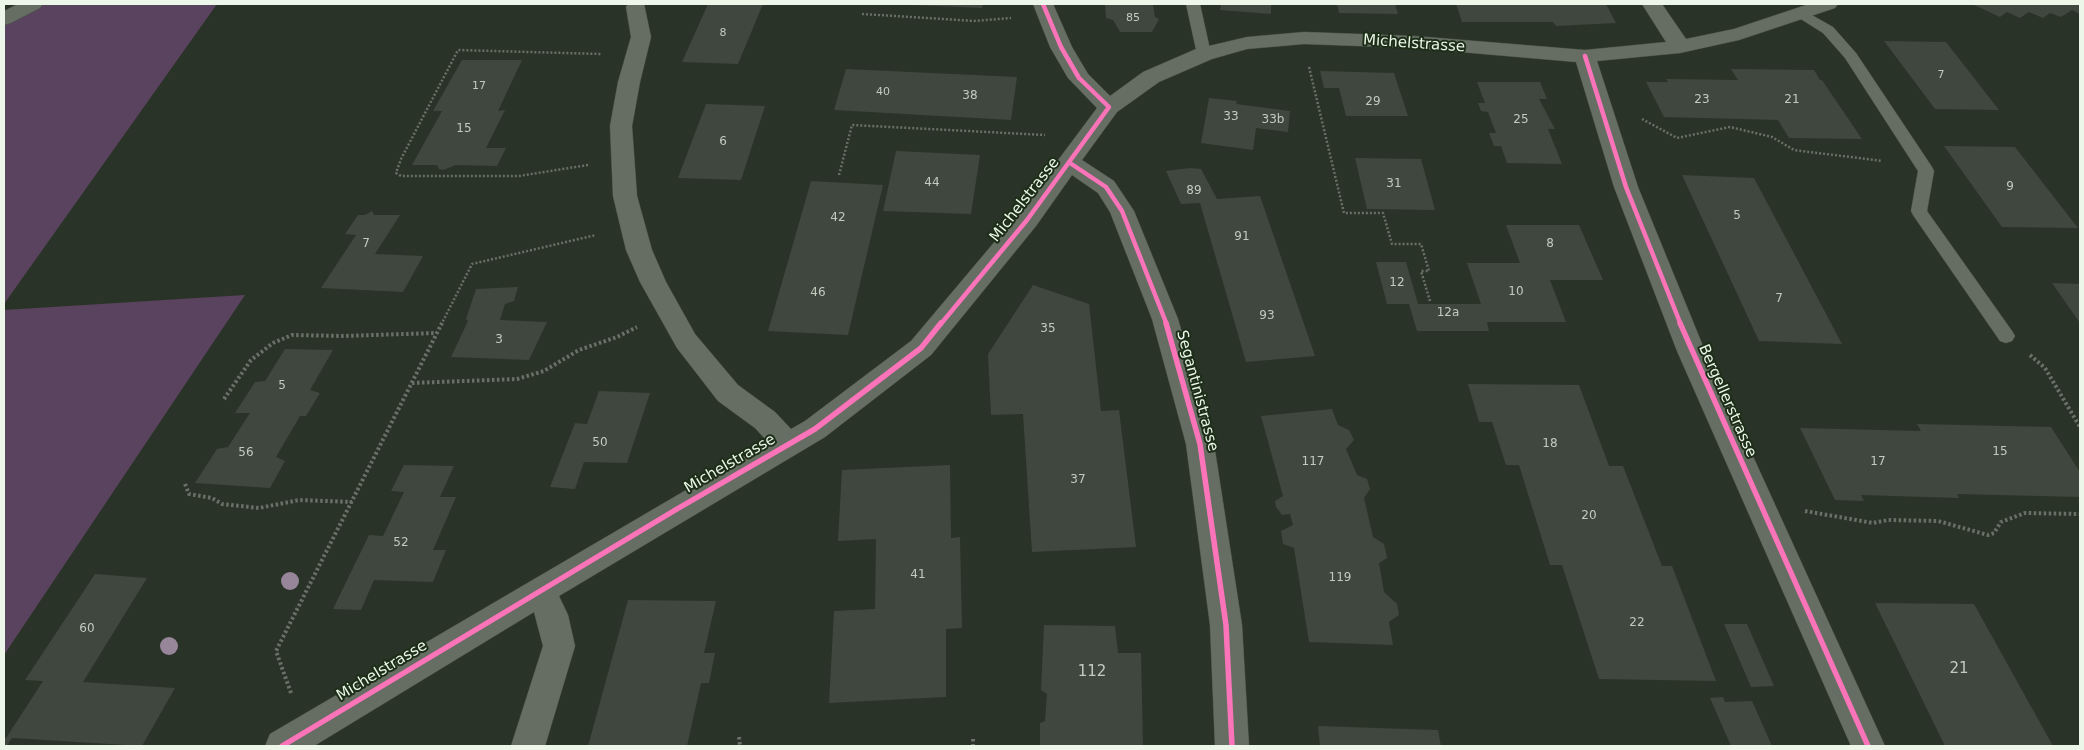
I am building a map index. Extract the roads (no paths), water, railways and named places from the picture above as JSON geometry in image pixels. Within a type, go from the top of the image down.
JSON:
[{"type":"street","points":[[4,19],[33,4]]},
{"type":"street","points":[[1043,4],[1061,47],[1079,78],[1109,107]]},
{"type":"street","points":[[1652,4],[1680,47]]},
{"type":"street","name":"Michelstrasse","points":[[282,746],[677,508],[788,445],[815,428],[921,348],[1027,220],[1109,107],[1151,77],[1204,54],[1247,43],[1304,38],[1414,42],[1585,56],[1680,47],[1739,34],[1828,4]]},
{"type":"street","points":[[636,7],[641,37],[629,82],[621,126],[625,196],[639,250],[653,282],[686,341],[728,392],[765,420],[788,445]]},
{"type":"street","name":"Bergellerstrasse","points":[[1585,56],[1626,188],[1691,351],[1868,746]]},
{"type":"street","name":"Segantinistrasse","points":[[1070,163],[1106,187],[1122,211],[1164,320],[1200,444],[1226,624],[1232,746]]},
{"type":"street","points":[[528,746],[559,646],[552,615],[541,591]]},
{"type":"lane","points":[[1193,4],[1204,54]]},
{"type":"lane","points":[[1801,13],[1828,30],[1851,56],[1926,171],[1919,212],[2006,336]]}]
